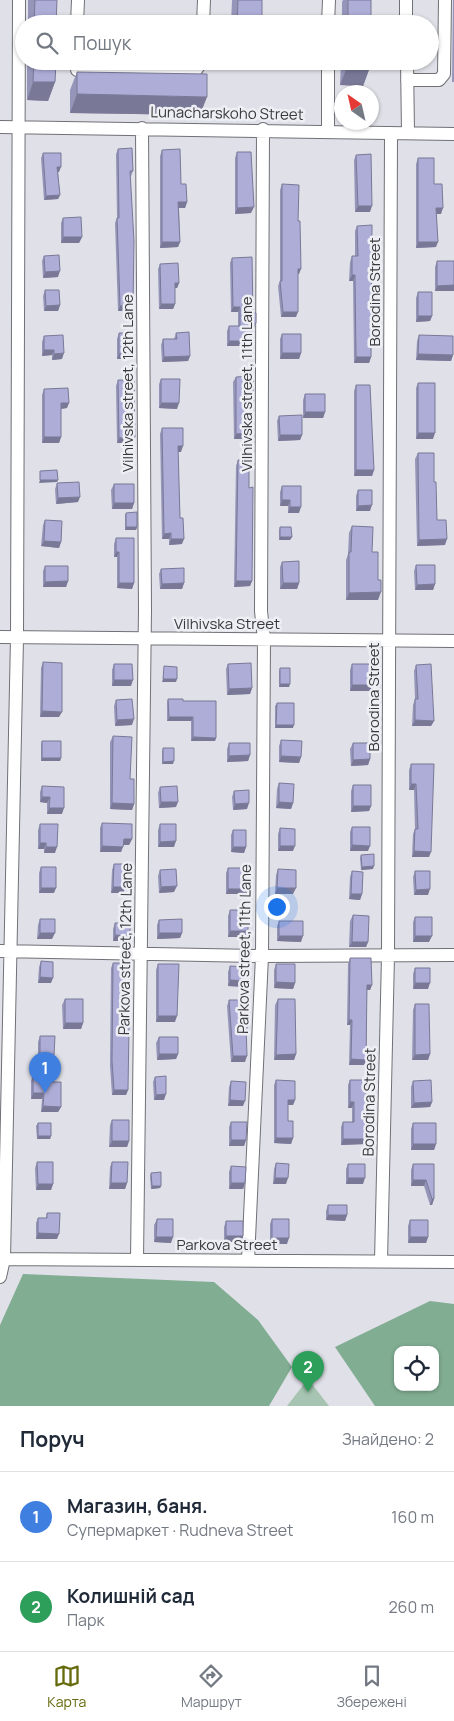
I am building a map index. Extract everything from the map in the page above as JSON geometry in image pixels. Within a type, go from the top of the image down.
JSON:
[{"type":"street","points":[[19,0],[19,15]]},
{"type":"street","points":[[77,15],[78,0]]},
{"type":"street","points":[[203,15],[204,0]]},
{"type":"street","points":[[328,0],[328,15]]},
{"type":"street","points":[[406,0],[406,15]]},
{"type":"street","points":[[407,80],[439,80],[444,74],[445,0]]},
{"type":"street","points":[[0,1277],[2,1258],[5,951],[17,638],[18,70]]},
{"type":"street","points":[[77,70],[196,70]]},
{"type":"street","points":[[328,70],[328,131]]},
{"type":"street","points":[[407,70],[408,133]]},
{"type":"street","name":"Lunacharskoho Street","points":[[0,127],[263,129],[454,134]]},
{"type":"street","name":"Vilhivska street, 12th Lane","points":[[142,128],[143,639]]},
{"type":"street","name":"Vilhivska street, 11th Lane","points":[[263,129],[262,611],[264,639]]},
{"type":"street","name":"Borodina Street","points":[[381,1261],[388,956],[391,133]]},
{"type":"street","name":"Vilhivska Street","points":[[0,638],[454,641]]},
{"type":"street","name":"Parkova street, 12th Lane","points":[[137,1260],[142,955],[143,639]]},
{"type":"street","name":"Parkova street, 11th Lane","points":[[248,1260],[262,956],[264,639]]},
{"type":"street","points":[[5,951],[142,955],[454,956]]},
{"type":"street","name":"Parkova Street","points":[[2,1258],[454,1262]]},
{"type":"green space","points":[[23,1274],[214,1282],[258,1320],[292,1367],[269,1406],[0,1406],[0,1325]]},
{"type":"green space","points":[[430,1301],[454,1304],[454,1406],[375,1406],[335,1347]]},
{"type":"green space","points":[[308,1379],[329,1406],[287,1406]]},
{"type":"building","points":[[35,0],[57,0],[56,15],[34,15]]},
{"type":"building","points":[[238,0],[262,0],[262,15],[237,15]]},
{"type":"building","points":[[348,0],[371,0],[371,15],[348,15]]},
{"type":"building","points":[[34,70],[56,70],[55,82],[33,82]]},
{"type":"building","points":[[77,72],[207,74],[207,97],[77,94]]},
{"type":"building","points":[[132,148],[133,171],[130,171],[134,241],[133,305],[120,306],[117,218],[119,218],[118,149]]},
{"type":"building","points":[[180,149],[181,184],[186,184],[187,202],[178,202],[180,242],[162,242],[162,150]]},
{"type":"building","points":[[237,152],[251,152],[254,207],[237,208]]},
{"type":"building","points":[[43,153],[61,153],[61,167],[57,167],[60,195],[46,196]]},
{"type":"building","points":[[371,154],[372,206],[358,206],[356,155]]},
{"type":"building","points":[[418,158],[434,158],[434,184],[442,184],[443,208],[436,208],[438,242],[418,242]]},
{"type":"building","points":[[282,184],[299,185],[298,221],[300,221],[301,269],[298,269],[298,312],[283,312],[280,281],[282,281]]},
{"type":"building","points":[[81,217],[82,237],[63,237],[63,218]]},
{"type":"building","points":[[372,225],[371,357],[356,357],[355,275],[352,275],[352,256],[358,256],[357,226]]},
{"type":"building","points":[[59,255],[60,271],[45,272],[44,256]]},
{"type":"building","points":[[252,257],[253,313],[256,313],[256,323],[252,323],[252,341],[229,341],[229,326],[240,326],[240,307],[233,307],[232,258]]},
{"type":"building","points":[[437,261],[454,261],[454,285],[437,286]]},
{"type":"building","points":[[178,263],[179,283],[175,283],[175,304],[161,304],[160,264]]},
{"type":"building","points":[[45,290],[59,290],[60,305],[46,306]]},
{"type":"building","points":[[418,292],[432,292],[432,316],[418,316]]},
{"type":"building","points":[[189,332],[190,356],[164,357],[163,339],[177,339],[176,333]]},
{"type":"building","points":[[119,333],[132,333],[133,353],[119,354]]},
{"type":"building","points":[[282,334],[301,334],[301,353],[282,353]]},
{"type":"building","points":[[63,335],[64,353],[54,354],[54,350],[44,350],[44,336]]},
{"type":"building","points":[[419,335],[453,336],[453,355],[418,354]]},
{"type":"building","points":[[253,376],[253,401],[250,401],[252,433],[236,434],[236,377]]},
{"type":"building","points":[[161,379],[180,379],[179,403],[161,403]]},
{"type":"building","points":[[118,380],[134,380],[135,437],[119,438]]},
{"type":"building","points":[[418,383],[435,383],[435,433],[418,433]]},
{"type":"building","points":[[356,385],[370,385],[374,470],[356,470]]},
{"type":"building","points":[[68,388],[69,403],[61,403],[61,437],[44,437],[44,389]]},
{"type":"building","points":[[305,394],[325,394],[325,412],[305,412]]},
{"type":"building","points":[[302,415],[302,435],[280,435],[279,416]]},
{"type":"building","points":[[162,428],[183,428],[183,446],[178,446],[180,518],[183,518],[184,539],[171,539],[171,533],[164,534]]},
{"type":"building","points":[[418,453],[434,453],[437,520],[446,520],[447,539],[419,540]]},
{"type":"building","points":[[238,460],[249,460],[249,488],[253,487],[252,581],[236,581]]},
{"type":"building","points":[[57,470],[58,480],[40,480],[40,471]]},
{"type":"building","points":[[79,482],[80,497],[58,498],[57,483]]},
{"type":"building","points":[[114,484],[134,484],[134,503],[114,503]]},
{"type":"building","points":[[282,486],[301,486],[301,507],[290,507],[290,500],[282,500]]},
{"type":"building","points":[[358,490],[372,490],[372,505],[358,506]]},
{"type":"building","points":[[137,512],[137,527],[126,527],[126,513]]},
{"type":"building","points":[[45,520],[62,521],[61,542],[44,541]]},
{"type":"building","points":[[352,526],[373,527],[372,552],[378,552],[378,580],[381,580],[381,592],[349,593],[349,552],[351,552]]},
{"type":"building","points":[[280,527],[291,527],[292,537],[280,537]]},
{"type":"building","points":[[116,538],[134,538],[134,583],[119,583],[119,552],[116,552]]},
{"type":"building","points":[[299,561],[299,583],[283,583],[282,562]]},
{"type":"building","points":[[416,565],[435,565],[435,584],[417,585]]},
{"type":"building","points":[[45,566],[68,566],[68,581],[45,582]]},
{"type":"building","points":[[184,568],[184,583],[162,584],[161,569]]},
{"type":"building","points":[[43,662],[62,663],[62,712],[42,711]]},
{"type":"building","points":[[251,663],[252,688],[229,689],[228,664]]},
{"type":"building","points":[[114,664],[132,664],[133,680],[114,680]]},
{"type":"building","points":[[352,664],[372,664],[373,685],[352,685]]},
{"type":"building","points":[[431,664],[434,721],[415,720],[415,699],[418,699],[416,665]]},
{"type":"building","points":[[164,666],[177,667],[177,679],[163,679]]},
{"type":"building","points":[[280,668],[290,668],[290,684],[280,684]]},
{"type":"building","points":[[132,699],[134,719],[117,720],[116,700]]},
{"type":"building","points":[[168,699],[216,701],[216,738],[193,737],[193,717],[169,717]]},
{"type":"building","points":[[277,703],[294,703],[294,725],[276,725]]},
{"type":"building","points":[[113,736],[132,737],[130,779],[134,779],[134,804],[112,803]]},
{"type":"building","points":[[281,740],[302,741],[301,757],[281,756]]},
{"type":"building","points":[[42,741],[61,741],[61,758],[42,758]]},
{"type":"building","points":[[229,743],[250,743],[250,755],[229,756]]},
{"type":"building","points":[[353,743],[370,743],[370,759],[353,760]]},
{"type":"building","points":[[163,748],[174,748],[174,761],[163,762]]},
{"type":"building","points":[[411,764],[434,764],[431,852],[414,851],[415,829],[418,829],[416,784],[411,784]]},
{"type":"building","points":[[279,783],[294,784],[293,803],[279,802]]},
{"type":"building","points":[[353,785],[371,785],[371,806],[353,806]]},
{"type":"building","points":[[42,786],[64,787],[64,808],[49,808],[50,797],[42,797]]},
{"type":"building","points":[[177,786],[178,802],[161,802],[160,787]]},
{"type":"building","points":[[249,790],[249,803],[235,804],[234,791]]},
{"type":"building","points":[[102,823],[132,824],[132,839],[124,839],[123,847],[102,846]]},
{"type":"building","points":[[40,824],[58,824],[57,847],[46,847],[46,843],[40,843]]},
{"type":"building","points":[[160,824],[176,824],[176,841],[160,842]]},
{"type":"building","points":[[352,827],[370,827],[370,846],[352,845]]},
{"type":"building","points":[[280,828],[295,829],[295,846],[280,846]]},
{"type":"building","points":[[233,830],[246,830],[246,847],[233,847]]},
{"type":"building","points":[[374,854],[374,866],[362,867],[361,855]]},
{"type":"building","points":[[114,864],[126,864],[126,887],[113,887]]},
{"type":"building","points":[[41,867],[56,867],[56,888],[41,888]]},
{"type":"building","points":[[228,868],[249,868],[249,889],[228,889]]},
{"type":"building","points":[[176,869],[177,886],[161,887],[160,870]]},
{"type":"building","points":[[278,869],[296,870],[296,888],[277,888]]},
{"type":"building","points":[[352,871],[363,872],[362,894],[351,894]]},
{"type":"building","points":[[415,871],[430,871],[430,889],[416,890]]},
{"type":"building","points":[[230,910],[248,910],[248,931],[230,931]]},
{"type":"building","points":[[353,915],[369,916],[368,942],[352,942]]},
{"type":"building","points":[[415,917],[432,917],[432,936],[415,936]]},
{"type":"building","points":[[40,919],[55,919],[55,933],[40,933]]},
{"type":"building","points":[[182,919],[182,933],[159,933],[159,920]]},
{"type":"building","points":[[279,921],[303,921],[303,936],[279,936]]},
{"type":"building","points":[[115,923],[130,923],[130,936],[115,935]]},
{"type":"building","points":[[350,958],[371,958],[372,985],[367,985],[366,1060],[351,1059],[352,1020],[349,1020]]},
{"type":"building","points":[[41,961],[53,962],[53,978],[40,977]]},
{"type":"building","points":[[113,963],[130,963],[128,1090],[114,1090],[112,1061]]},
{"type":"building","points":[[158,964],[179,964],[177,1016],[158,1016]]},
{"type":"building","points":[[276,964],[295,964],[295,983],[276,982]]},
{"type":"building","points":[[230,966],[249,967],[248,981],[230,980]]},
{"type":"building","points":[[415,968],[430,968],[430,983],[415,983]]},
{"type":"building","points":[[65,999],[83,999],[83,1023],[65,1023]]},
{"type":"building","points":[[278,999],[295,999],[296,1054],[276,1055]]},
{"type":"building","points":[[229,1000],[249,1000],[249,1024],[246,1024],[247,1056],[233,1056]]},
{"type":"building","points":[[415,1004],[429,1004],[430,1054],[415,1055]]},
{"type":"building","points":[[40,1036],[55,1036],[54,1055],[40,1055]]},
{"type":"building","points":[[159,1037],[178,1037],[178,1054],[159,1054]]},
{"type":"building","points":[[33,1075],[53,1076],[53,1082],[61,1082],[61,1107],[43,1106],[44,1093],[33,1093]]},
{"type":"building","points":[[166,1076],[166,1094],[156,1095],[155,1077]]},
{"type":"building","points":[[276,1080],[295,1081],[295,1100],[288,1100],[288,1121],[293,1121],[293,1138],[276,1138]]},
{"type":"building","points":[[350,1080],[366,1080],[366,1139],[343,1139],[343,1122],[354,1122],[354,1102],[350,1102]]},
{"type":"building","points":[[431,1080],[432,1102],[414,1103],[413,1081]]},
{"type":"building","points":[[231,1081],[246,1082],[245,1101],[230,1100]]},
{"type":"building","points":[[112,1120],[129,1120],[129,1141],[112,1141]]},
{"type":"building","points":[[231,1122],[247,1122],[246,1140],[231,1140]]},
{"type":"building","points":[[38,1123],[51,1123],[51,1136],[38,1136]]},
{"type":"building","points":[[413,1123],[436,1123],[436,1144],[413,1144]]},
{"type":"building","points":[[37,1162],[53,1162],[53,1184],[38,1184]]},
{"type":"building","points":[[112,1162],[128,1162],[127,1183],[111,1183]]},
{"type":"building","points":[[276,1163],[289,1164],[288,1178],[275,1178]]},
{"type":"building","points":[[348,1164],[365,1164],[365,1178],[348,1178]]},
{"type":"building","points":[[413,1164],[434,1164],[434,1199],[432,1199],[426,1180],[413,1180]]},
{"type":"building","points":[[231,1166],[246,1167],[245,1183],[231,1183]]},
{"type":"building","points":[[161,1172],[161,1186],[152,1186],[151,1173]]},
{"type":"building","points":[[328,1205],[347,1205],[347,1215],[328,1215]]},
{"type":"building","points":[[47,1213],[60,1213],[59,1234],[38,1233],[38,1218],[47,1218]]},
{"type":"building","points":[[157,1219],[173,1219],[173,1237],[156,1237]]},
{"type":"building","points":[[272,1219],[289,1219],[289,1238],[272,1238]]},
{"type":"building","points":[[410,1220],[428,1220],[428,1237],[410,1237]]},
{"type":"building","points":[[226,1221],[243,1221],[243,1236],[226,1236]]},
{"type":"place","name":"Магазин, баня.","points":[[45,1093]]},
{"type":"place","name":"Колишній сад","points":[[308,1392]]}]
